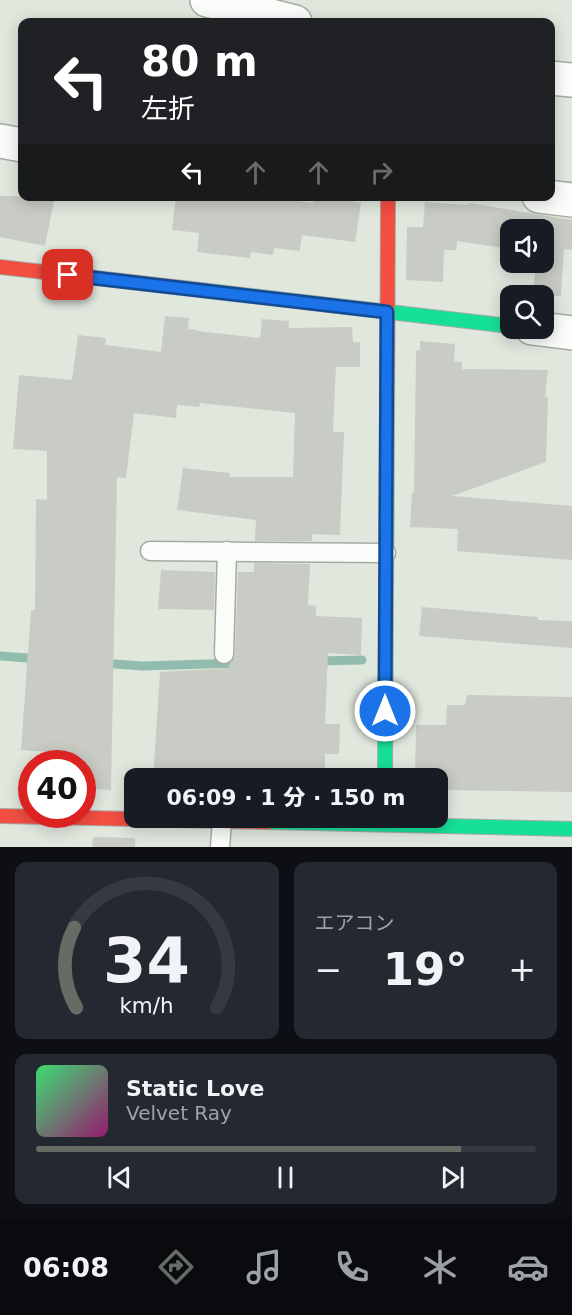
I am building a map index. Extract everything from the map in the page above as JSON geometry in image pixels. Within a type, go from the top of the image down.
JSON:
[{"type":"street","points":[[207,0],[280,18]]},
{"type":"street","points":[[555,78],[572,80]]},
{"type":"street","points":[[0,141],[18,145]]},
{"type":"street","points":[[555,198],[572,200]]},
{"type":"street","points":[[385,768],[388,201]]},
{"type":"street","points":[[0,267],[500,325]]},
{"type":"street","points":[[554,331],[572,333]]},
{"type":"street","points":[[0,816],[124,819]]},
{"type":"street","points":[[349,828],[572,830]]},
{"type":"lane","points":[[150,551],[386,553]]},
{"type":"lane","points":[[224,654],[227,551]]},
{"type":"lane","points":[[220,847],[221,828]]},
{"type":"lane","points":[[497,847],[498,828]]},
{"type":"building","points":[[0,196],[18,196],[18,201],[54,201],[45,246],[0,237]]},
{"type":"building","points":[[175,201],[313,203],[313,201],[348,201],[361,203],[355,242],[302,235],[300,251],[274,248],[273,255],[251,252],[250,258],[197,252],[199,233],[172,230]]},
{"type":"building","points":[[425,202],[468,205],[469,203],[572,220],[572,250],[564,249],[561,296],[554,296],[554,285],[534,285],[535,273],[554,273],[554,219],[500,219],[500,247],[457,241],[456,250],[444,250],[443,282],[406,280],[407,227],[423,227]]},
{"type":"building","points":[[165,316],[189,318],[188,329],[260,338],[262,319],[289,321],[289,328],[352,327],[353,342],[360,342],[360,367],[336,367],[333,432],[344,432],[340,535],[312,534],[312,541],[255,541],[256,520],[177,510],[183,468],[230,473],[229,477],[293,477],[295,413],[200,403],[199,407],[177,405],[176,418],[134,413],[126,478],[117,477],[111,790],[96,789],[96,750],[21,750],[31,610],[35,610],[36,499],[47,500],[47,451],[13,449],[19,375],[72,380],[78,335],[106,338],[105,345],[161,352]]},
{"type":"building","points":[[420,341],[455,344],[454,361],[462,362],[462,369],[548,370],[545,396],[548,398],[546,462],[452,496],[572,506],[572,560],[457,551],[458,529],[410,527],[412,493],[414,493],[416,351],[420,350]]},
{"type":"building","points":[[254,563],[310,564],[308,605],[316,606],[316,616],[362,618],[361,655],[328,653],[325,724],[340,724],[339,754],[325,754],[325,768],[154,768],[160,672],[229,668],[235,654],[238,572],[254,572]]},
{"type":"building","points":[[161,570],[215,572],[214,610],[158,609]]},
{"type":"building","points":[[422,607],[538,617],[538,620],[572,621],[572,648],[419,636]]},
{"type":"building","points":[[467,695],[572,697],[572,792],[448,790],[448,768],[415,768],[416,725],[446,725],[447,705],[465,705]]},
{"type":"building","points":[[93,837],[135,838],[135,847],[92,847]]},
{"type":"waterway","points":[[0,656],[40,659]]},
{"type":"waterway","points":[[317,661],[362,660]]},
{"type":"waterway","points":[[101,663],[142,666],[240,663]]},
{"type":"traffic: fast","points":[[209,291],[500,325]]},
{"type":"traffic: fast","points":[[385,768],[387,418]]},
{"type":"traffic: fast","points":[[448,826],[572,829]]},
{"type":"traffic: jam","points":[[387,418],[388,201]]},
{"type":"traffic: jam","points":[[0,267],[209,291]]},
{"type":"traffic: jam","points":[[0,816],[124,819]]},
{"type":"route","points":[[68,275],[387,312],[385,711]]}]
